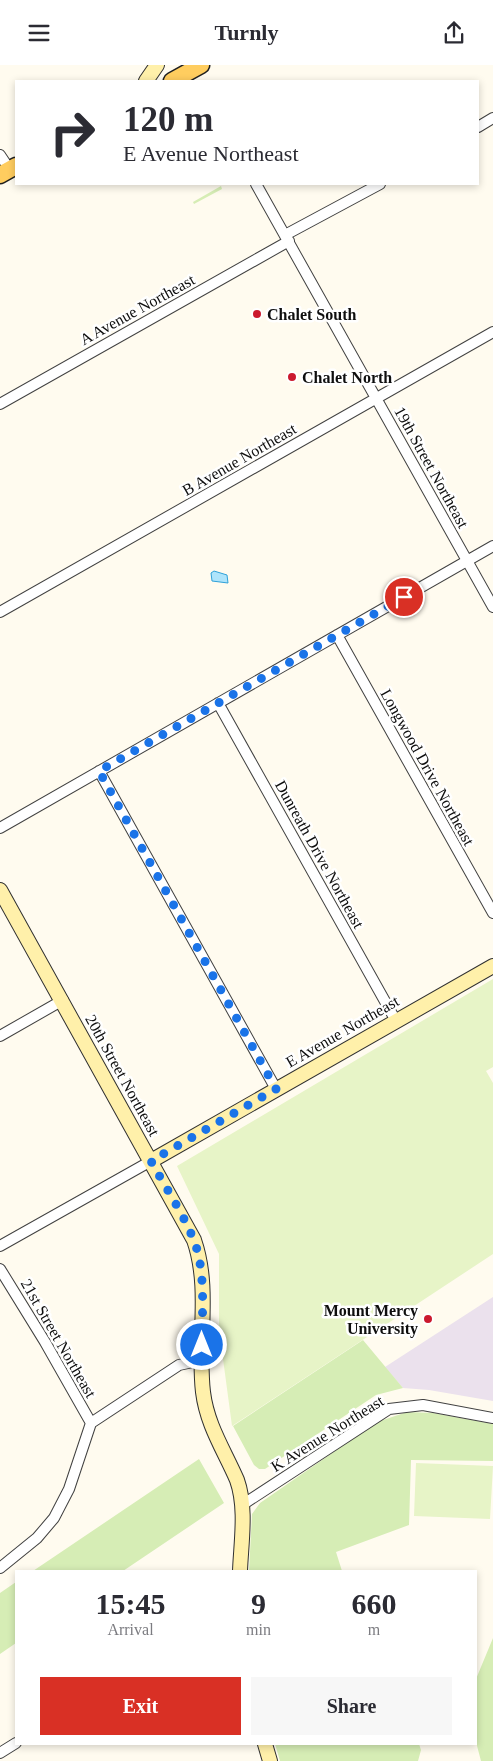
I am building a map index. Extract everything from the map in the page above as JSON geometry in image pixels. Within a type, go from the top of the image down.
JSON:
[{"type":"main road","points":[[174,80],[195,70]]},
{"type":"street","points":[[147,80],[157,65]]},
{"type":"street","points":[[479,126],[493,118]]},
{"type":"street","points":[[0,155],[9,170]]},
{"type":"street","name":"19th Street Northeast","points":[[257,185],[493,607]]},
{"type":"street","name":"A Avenue Northeast","points":[[0,404],[378,185]]},
{"type":"street","name":"B Avenue Northeast","points":[[0,612],[493,332]]},
{"type":"street","points":[[0,828],[493,546]]},
{"type":"street","name":"Longwood Drive Northeast","points":[[337,635],[493,913]]},
{"type":"street","name":"Dunreath Drive Northeast","points":[[218,703],[396,1021]]},
{"type":"street","points":[[99,771],[276,1089]]},
{"type":"street","name":"20th Street Northeast","points":[[0,890],[190,1232],[198,1253],[203,1281],[203,1391],[208,1416],[237,1481],[242,1505],[240,1570]]},
{"type":"street","name":"E Avenue Northeast","points":[[0,1246],[493,967]]},
{"type":"street","points":[[0,1036],[63,1001]]},
{"type":"street","name":"21st Street Northeast","points":[[0,1269],[45,1342],[90,1423]]},
{"type":"street","points":[[0,1567],[37,1538],[54,1518],[69,1489],[90,1423],[179,1365],[202,1360]]},
{"type":"street","name":"K Avenue Northeast","points":[[242,1505],[389,1409],[423,1405],[493,1418]]},
{"type":"street","points":[[0,1753],[15,1744]]},
{"type":"street","points":[[265,1745],[270,1761]]},
{"type":"shaded area","points":[[493,1297],[493,1401],[429,1390],[403,1388],[385,1367]]},
{"type":"green space","points":[[221,186],[222,189],[194,204],[193,202]]},
{"type":"green space","points":[[493,979],[493,1067],[486,1071],[493,1083],[493,1254],[232,1426],[219,1329],[219,1254],[177,1166]]},
{"type":"green space","points":[[363,1340],[403,1388],[376,1395],[265,1469],[259,1469],[254,1465],[233,1426]]},
{"type":"green space","points":[[407,1412],[433,1413],[493,1424],[493,1461],[411,1460],[409,1525],[336,1552],[342,1570],[249,1570],[252,1514],[260,1503],[377,1422]]},
{"type":"green space","points":[[199,1459],[224,1503],[124,1570],[34,1570]]},
{"type":"green space","points":[[416,1463],[493,1466],[490,1519],[414,1516]]},
{"type":"green space","points":[[15,1583],[15,1644],[0,1654],[0,1593]]},
{"type":"green space","points":[[493,1638],[493,1761],[481,1761],[477,1745],[477,1677]]},
{"type":"green space","points":[[275,1745],[419,1745],[421,1750],[418,1761],[280,1761]]},
{"type":"water","points":[[214,571],[227,575],[228,583],[212,581],[211,573]]},
{"type":"place","name":"Chalet South","points":[[257,314]]},
{"type":"place","name":"Chalet North","points":[[292,377]]},
{"type":"place","name":"Mount Mercy University","points":[[428,1319]]},
{"type":"route","points":[[202,1345],[203,1281],[198,1253],[190,1232],[151,1161],[276,1089],[99,771],[404,597]]}]
